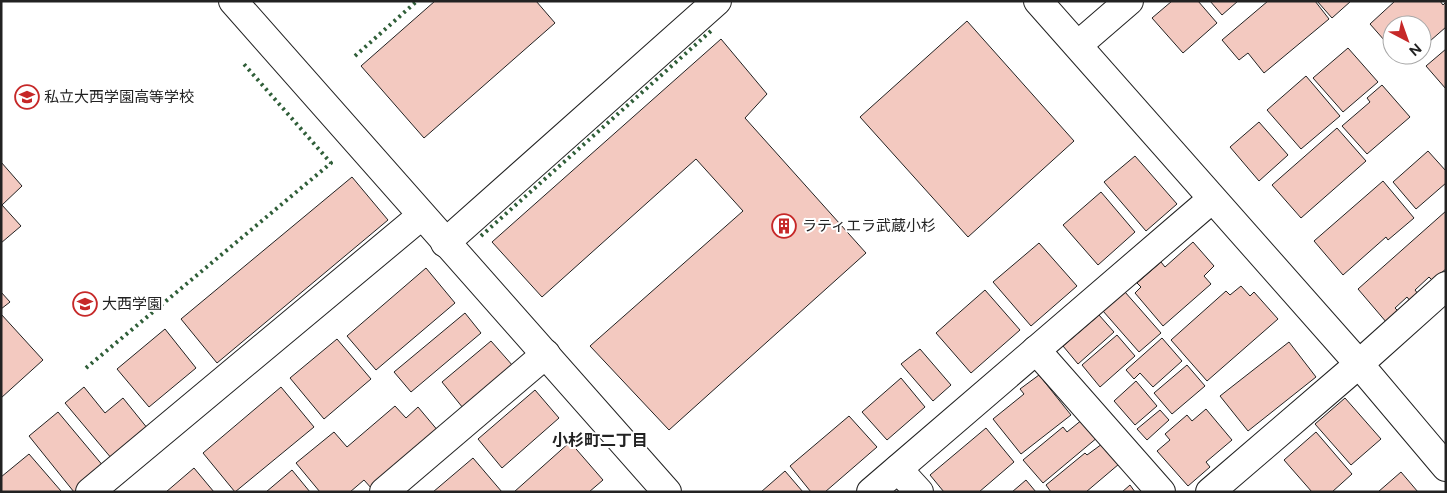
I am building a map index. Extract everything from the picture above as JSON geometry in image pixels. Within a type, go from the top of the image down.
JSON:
[{"type":"street","points":[[232,1],[667,492]]},
{"type":"street","points":[[445,243],[717,1]]},
{"type":"street","points":[[1038,1],[1359,364],[1446,467]]},
{"type":"street","points":[[1078,45],[1129,1]]},
{"type":"street","points":[[871,492],[1212,199]]},
{"type":"street","points":[[90,492],[421,216]]},
{"type":"street","points":[[1210,492],[1359,364],[1446,286]]},
{"type":"street","points":[[1036,350],[1161,492]]},
{"type":"street","points":[[384,492],[546,354]]},
{"type":"street","points":[[898,469],[919,492]]},
{"type":"building","points":[[435,1],[536,1],[555,23],[424,138],[361,66]]},
{"type":"building","points":[[1172,1],[1198,1],[1217,23],[1183,53],[1152,18]]},
{"type":"building","points":[[1210,1],[1238,1],[1222,15]]},
{"type":"building","points":[[1268,1],[1315,1],[1329,19],[1264,73],[1248,53],[1239,60],[1222,40]]},
{"type":"building","points":[[1317,1],[1351,1],[1332,18]]},
{"type":"building","points":[[1395,1],[1440,1],[1443,5],[1446,2],[1446,27],[1432,39],[1432,15],[1382,15],[1382,38],[1370,24]]},
{"type":"building","points":[[967,21],[1074,141],[968,237],[860,117]]},
{"type":"building","name":"ラティエラ武蔵小杉","points":[[721,39],[767,94],[745,118],[866,253],[669,430],[590,346],[743,211],[696,159],[542,297],[492,242]]},
{"type":"building","points":[[1348,48],[1378,82],[1343,112],[1313,78]]},
{"type":"building","points":[[1446,49],[1446,89],[1426,66],[1432,65],[1432,61]]},
{"type":"building","points":[[1306,76],[1340,116],[1301,149],[1267,110]]},
{"type":"building","points":[[1382,85],[1410,117],[1367,154],[1342,126],[1370,102],[1367,98]]},
{"type":"building","points":[[1259,122],[1288,155],[1259,181],[1230,147]]},
{"type":"building","points":[[1337,128],[1366,161],[1301,218],[1272,185]]},
{"type":"building","points":[[1428,151],[1446,171],[1446,183],[1416,209],[1393,182]]},
{"type":"building","points":[[1135,156],[1177,204],[1146,231],[1104,182]]},
{"type":"building","points":[[1,162],[22,186],[2,205],[21,226],[1,243]]},
{"type":"building","points":[[352,177],[388,220],[217,363],[181,319]]},
{"type":"building","points":[[1383,181],[1414,218],[1388,240],[1386,237],[1343,275],[1314,241]]},
{"type":"building","points":[[1101,192],[1135,232],[1098,265],[1063,225]]},
{"type":"building","points":[[1446,211],[1446,269],[1432,280],[1429,277],[1415,290],[1419,295],[1411,302],[1407,297],[1395,308],[1399,312],[1387,323],[1358,289]]},
{"type":"building","points":[[1193,242],[1214,266],[1204,276],[1211,284],[1163,326],[1135,293],[1141,287],[1137,283],[1161,262],[1165,267]]},
{"type":"building","points":[[1039,243],[1077,286],[1031,326],[993,282]]},
{"type":"building","points":[[426,268],[455,303],[376,370],[347,336]]},
{"type":"building","points":[[1241,286],[1250,296],[1254,292],[1278,319],[1207,381],[1171,340],[1226,291],[1230,295]]},
{"type":"building","points":[[985,290],[1020,330],[971,373],[936,333]]},
{"type":"building","points":[[1,292],[10,302],[1,309]]},
{"type":"building","points":[[1125,292],[1161,333],[1139,352],[1103,311]]},
{"type":"building","points":[[465,313],[481,333],[411,392],[394,372]]},
{"type":"building","points":[[1,314],[43,360],[1,398]]},
{"type":"building","points":[[1099,315],[1114,332],[1078,364],[1063,346]]},
{"type":"building","points":[[165,329],[196,368],[149,407],[117,369]]},
{"type":"building","points":[[1117,335],[1135,356],[1100,387],[1082,365]]},
{"type":"building","points":[[1162,338],[1182,361],[1153,387],[1140,373],[1134,379],[1126,370]]},
{"type":"building","points":[[337,339],[371,379],[324,419],[290,378]]},
{"type":"building","points":[[491,341],[513,366],[463,408],[442,382]]},
{"type":"building","points":[[1289,342],[1316,377],[1248,431],[1220,396]]},
{"type":"building","points":[[920,349],[951,385],[933,401],[901,364]]},
{"type":"building","points":[[1187,365],[1205,386],[1172,414],[1154,393]]},
{"type":"building","points":[[1039,375],[1071,415],[1021,454],[993,419],[1024,394],[1020,389]]},
{"type":"building","points":[[901,378],[925,407],[887,440],[862,412]]},
{"type":"building","points":[[1136,381],[1157,406],[1135,425],[1114,401]]},
{"type":"building","points":[[84,387],[105,413],[123,398],[148,429],[112,459],[65,403]]},
{"type":"building","points":[[281,387],[314,427],[235,492],[203,453]]},
{"type":"building","points":[[535,390],[559,418],[502,468],[478,439]]},
{"type":"building","points":[[1345,398],[1381,439],[1351,465],[1315,424]]},
{"type":"building","points":[[395,406],[406,418],[418,407],[439,432],[372,489],[364,480],[350,492],[320,492],[296,463],[334,432],[347,447]]},
{"type":"building","points":[[1206,409],[1232,440],[1206,462],[1210,467],[1188,486],[1157,451],[1170,440],[1165,434],[1187,415],[1192,421]]},
{"type":"building","points":[[1160,410],[1169,420],[1147,440],[1137,429]]},
{"type":"building","points":[[58,412],[104,467],[74,492],[29,436]]},
{"type":"building","points":[[849,416],[877,447],[825,492],[811,492],[790,466]]},
{"type":"building","points":[[1083,419],[1098,437],[1043,483],[1023,460],[1063,427],[1067,432]]},
{"type":"building","points":[[986,428],[1014,462],[979,492],[944,492],[930,475]]},
{"type":"building","points":[[1316,432],[1352,474],[1332,492],[1312,492],[1284,460]]},
{"type":"building","points":[[570,442],[603,480],[589,492],[514,492]]},
{"type":"building","points":[[1102,444],[1119,464],[1086,492],[1051,492],[1046,485],[1085,453],[1087,455]]},
{"type":"building","points":[[29,454],[61,492],[1,492],[1,477]]},
{"type":"building","points":[[473,458],[502,492],[433,492]]},
{"type":"building","points":[[194,468],[214,492],[166,492]]},
{"type":"building","points":[[292,470],[310,492],[266,492]]},
{"type":"building","points":[[785,471],[803,492],[761,492]]},
{"type":"building","points":[[1401,472],[1418,492],[1378,492]]},
{"type":"building","points":[[1026,480],[1036,492],[1012,492]]},
{"type":"building","points":[[1130,485],[1135,492],[1122,492]]},
{"type":"hedge","points":[[355,56],[417,1]]},
{"type":"hedge","points":[[481,236],[712,30]]},
{"type":"hedge","points":[[86,368],[331,163],[243,63]]},
{"type":"place","name":"私立大西学園高等学校","points":[[27,97]]},
{"type":"place","name":"ラティエラ武蔵小杉","points":[[784,226]]},
{"type":"place","name":"大西学園","points":[[85,304]]},
{"type":"district","name":"小杉町二丁目","points":[[600,440]]}]
